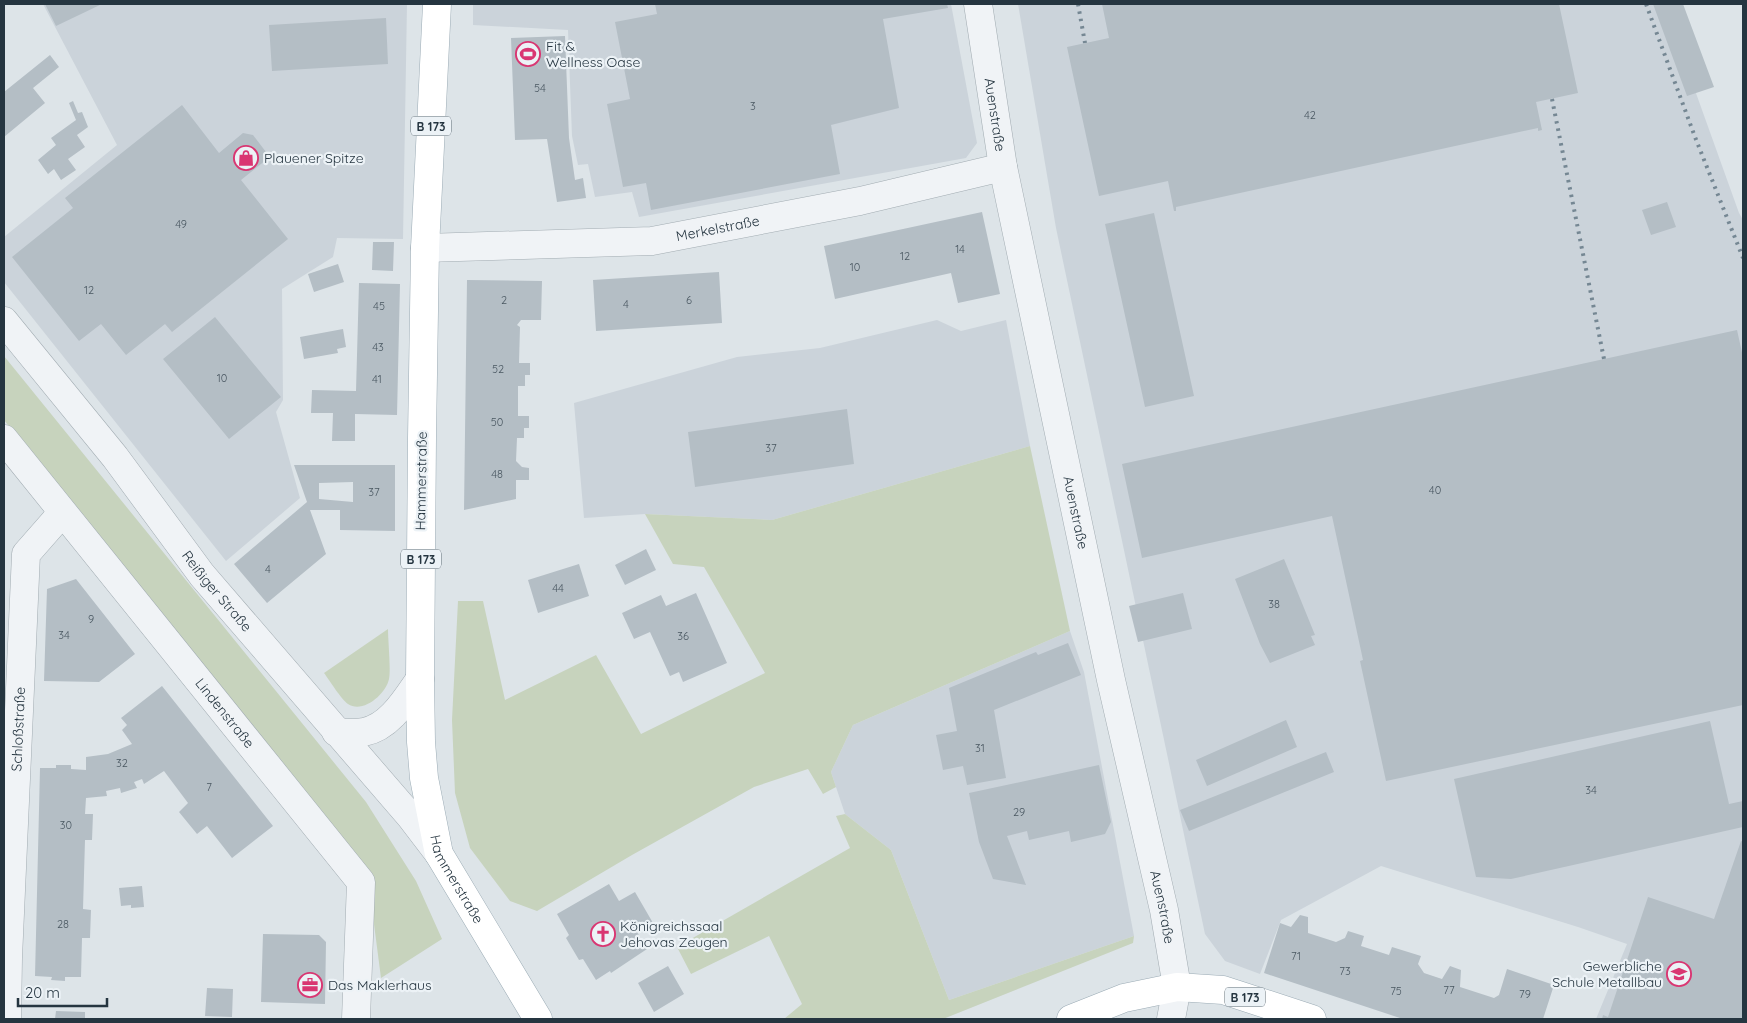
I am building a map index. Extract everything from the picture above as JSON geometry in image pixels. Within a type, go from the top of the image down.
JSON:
[{"type":"main road","name":"Hammerstraße","points":[[437,4],[425,248],[420,679],[421,742],[424,778],[439,854],[538,1019]]},
{"type":"main road","name":"B 173","points":[[1071,1019],[1124,998],[1177,987],[1223,990],[1312,1019]]},
{"type":"street","name":"Auenstraße","points":[[978,4],[1003,167],[1111,680],[1164,910],[1177,987],[1171,1019]]},
{"type":"street","name":"Merkelstraße","points":[[425,248],[652,241],[860,201],[1003,167]]},
{"type":"street","name":"Reißiger Straße","points":[[4,321],[115,457],[202,575],[410,816],[439,854]]},
{"type":"street","name":"Lindenstraße","points":[[4,439],[361,882],[356,1019]]},
{"type":"street","name":"Schloßstraße","points":[[7,1019],[6,958],[26,554],[62,513]]},
{"type":"street","points":[[336,732],[364,732],[377,728],[400,707],[420,679]]},
{"type":"shaded area","points":[[43,4],[407,4],[403,239],[337,238],[333,257],[282,289],[283,400],[276,412],[300,498],[226,561],[4,282],[4,237],[117,145]]},
{"type":"shaded area","points":[[473,4],[951,4],[977,143],[966,158],[639,217],[632,192],[595,197],[588,164],[578,165],[572,136],[568,30],[473,25]]},
{"type":"shaded area","points":[[1018,4],[1664,4],[1743,220],[1743,1019],[1596,1019],[1627,944],[1381,866],[1281,920],[1260,974],[1225,961],[1205,934],[1056,228]]},
{"type":"shaded area","points":[[937,320],[961,331],[1006,320],[1030,446],[772,520],[645,514],[584,518],[574,403],[737,357],[820,348]]},
{"type":"shaded area","points":[[1070,631],[1084,672],[1134,936],[949,1000],[891,850],[845,814],[831,772],[853,725]]},
{"type":"green space","points":[[4,356],[366,802],[416,881],[442,939],[381,978],[368,878],[174,639],[4,420]]},
{"type":"green space","points":[[1030,446],[1070,631],[853,725],[831,772],[836,787],[823,794],[808,769],[754,787],[537,911],[510,901],[470,848],[455,793],[452,720],[458,601],[483,601],[505,700],[596,655],[641,734],[765,673],[704,567],[673,564],[645,514],[772,520]]},
{"type":"green space","points":[[388,629],[390,669],[387,685],[379,696],[367,704],[354,706],[348,704],[324,673]]},
{"type":"green space","points":[[845,814],[891,850],[949,1000],[1134,936],[1133,943],[943,1019],[784,1019],[802,1004],[769,936],[691,974],[677,947],[850,848],[836,816]]},
{"type":"building","points":[[45,4],[102,4],[56,26]]},
{"type":"building","points":[[655,4],[947,4],[948,8],[883,19],[899,108],[831,125],[840,174],[651,210],[646,183],[623,187],[607,104],[630,99],[615,22],[657,14]]},
{"type":"building","points":[[1102,4],[1559,4],[1578,93],[1536,102],[1542,130],[1538,131],[1538,128],[1176,207],[1176,211],[1174,211],[1168,181],[1099,196],[1067,47],[1109,38]]},
{"type":"building","points":[[1653,4],[1683,4],[1714,87],[1687,96]]},
{"type":"building","points":[[386,18],[388,64],[272,71],[269,25]]},
{"type":"building","points":[[565,36],[569,138],[575,180],[583,178],[586,198],[557,202],[547,139],[515,140],[511,38]]},
{"type":"building","points":[[50,55],[59,67],[33,88],[45,103],[4,137],[4,92]]},
{"type":"building","points":[[73,101],[78,113],[82,112],[88,127],[77,135],[85,147],[68,159],[76,170],[61,180],[54,169],[48,174],[38,160],[56,145],[51,138],[76,120],[69,103]]},
{"type":"building","points":[[182,105],[219,153],[243,133],[253,135],[266,152],[266,160],[241,180],[288,239],[172,332],[165,324],[126,355],[101,324],[79,341],[12,257],[73,208],[65,198]]},
{"type":"building","points":[[1667,202],[1676,227],[1651,235],[1642,210]]},
{"type":"building","points":[[982,212],[1000,294],[958,303],[951,273],[835,299],[824,246]]},
{"type":"building","points":[[1154,213],[1194,396],[1145,407],[1105,224]]},
{"type":"building","points":[[373,242],[394,242],[393,271],[372,270]]},
{"type":"building","points":[[338,264],[344,282],[314,292],[308,274]]},
{"type":"building","points":[[719,272],[722,323],[596,331],[593,280]]},
{"type":"building","points":[[467,280],[542,281],[541,320],[521,320],[517,325],[520,327],[519,363],[530,363],[530,375],[525,375],[525,386],[518,386],[518,416],[529,416],[529,428],[524,428],[524,438],[517,438],[516,461],[522,467],[529,468],[529,480],[516,480],[516,499],[464,510]]},
{"type":"building","points":[[359,283],[400,284],[397,415],[355,414],[355,441],[332,441],[333,413],[311,413],[312,390],[356,391]]},
{"type":"building","points":[[215,317],[281,397],[229,439],[163,359]]},
{"type":"building","points":[[343,329],[346,347],[337,349],[338,353],[304,359],[300,337]]},
{"type":"building","points":[[1737,330],[1743,357],[1743,705],[1386,781],[1360,661],[1363,660],[1332,516],[1142,558],[1122,464]]},
{"type":"building","points":[[847,409],[854,464],[695,487],[688,432]]},
{"type":"building","points":[[294,465],[395,465],[395,531],[340,530],[340,510],[310,510],[326,554],[267,603],[234,564],[307,502]],"holes":[[[353,482],[353,502],[319,499],[319,483]]]},
{"type":"building","points":[[646,549],[656,570],[625,585],[615,565]]},
{"type":"building","points":[[1284,559],[1315,635],[1311,636],[1315,645],[1270,663],[1260,644],[1235,579]]},
{"type":"building","points":[[579,564],[589,596],[538,613],[528,580]]},
{"type":"building","points":[[76,579],[135,654],[99,682],[44,681],[47,589]]},
{"type":"building","points":[[696,593],[727,663],[683,682],[679,672],[670,676],[650,632],[634,639],[622,613],[661,595],[666,606]]},
{"type":"building","points":[[1183,593],[1192,629],[1138,642],[1129,606]]},
{"type":"building","points":[[1068,643],[1081,675],[994,710],[1006,778],[967,785],[963,766],[943,770],[936,735],[957,731],[949,688],[1036,652],[1038,655]]},
{"type":"building","points":[[162,686],[273,826],[232,858],[207,826],[197,834],[179,812],[188,803],[164,771],[144,784],[142,779],[134,782],[137,788],[121,793],[120,788],[106,791],[107,796],[86,798],[85,814],[93,814],[92,840],[85,840],[83,909],[91,910],[90,938],[82,938],[81,977],[65,977],[65,981],[51,980],[52,977],[35,976],[40,768],[56,768],[56,765],[71,765],[71,769],[86,770],[86,757],[108,754],[132,744],[122,730],[127,725],[121,718]]},
{"type":"building","points":[[1286,720],[1297,747],[1207,786],[1196,760]]},
{"type":"building","points":[[1710,721],[1729,804],[1743,801],[1743,827],[1511,879],[1476,877],[1454,779]]},
{"type":"building","points":[[1326,752],[1334,772],[1189,831],[1180,810]]},
{"type":"building","points":[[1099,765],[1111,822],[1105,834],[1071,842],[1069,831],[1029,840],[1027,831],[1007,836],[1026,885],[993,879],[979,842],[969,793]]},
{"type":"building","name":"Gewerbliche Schule Metallbau","points":[[1741,841],[1743,842],[1743,1019],[1602,1019],[1603,1015],[1608,1017],[1648,897],[1714,919]]},
{"type":"building","name":"Königreichssaal Jehovas Zeugen","points":[[609,884],[619,901],[635,892],[653,923],[637,932],[647,949],[611,973],[610,971],[596,980],[583,959],[579,960],[566,938],[569,935],[557,914]]},
{"type":"building","points":[[142,886],[144,907],[131,908],[131,905],[121,906],[119,888]]},
{"type":"building","points":[[1300,915],[1308,917],[1308,933],[1336,942],[1345,938],[1348,931],[1364,936],[1361,946],[1389,955],[1392,947],[1421,956],[1418,964],[1424,973],[1442,979],[1450,966],[1461,970],[1460,987],[1494,998],[1499,995],[1507,969],[1554,985],[1543,1019],[1403,1019],[1264,973],[1280,923],[1291,927]]},
{"type":"building","points":[[263,934],[319,935],[326,942],[325,1004],[261,1002]]},
{"type":"building","points":[[668,966],[684,994],[654,1012],[638,983]]},
{"type":"building","points":[[207,988],[233,989],[232,1017],[205,1016]]},
{"type":"building","points":[[56,1011],[85,1012],[85,1019],[55,1019]]},
{"type":"railway","points":[[1078,4],[1085,43]]},
{"type":"railway","points":[[1646,4],[1695,137],[1743,258]]},
{"type":"railway","points":[[1552,99],[1604,359]]},
{"type":"place","name":"Fit & Wellness Oase","points":[[528,54]]},
{"type":"place","name":"Plauener Spitze","points":[[246,158]]},
{"type":"place","name":"Königreichssaal Jehovas Zeugen","points":[[603,934]]},
{"type":"place","name":"Gewerbliche Schule Metallbau","points":[[1679,974]]},
{"type":"place","name":"Das Maklerhaus","points":[[310,985]]}]
